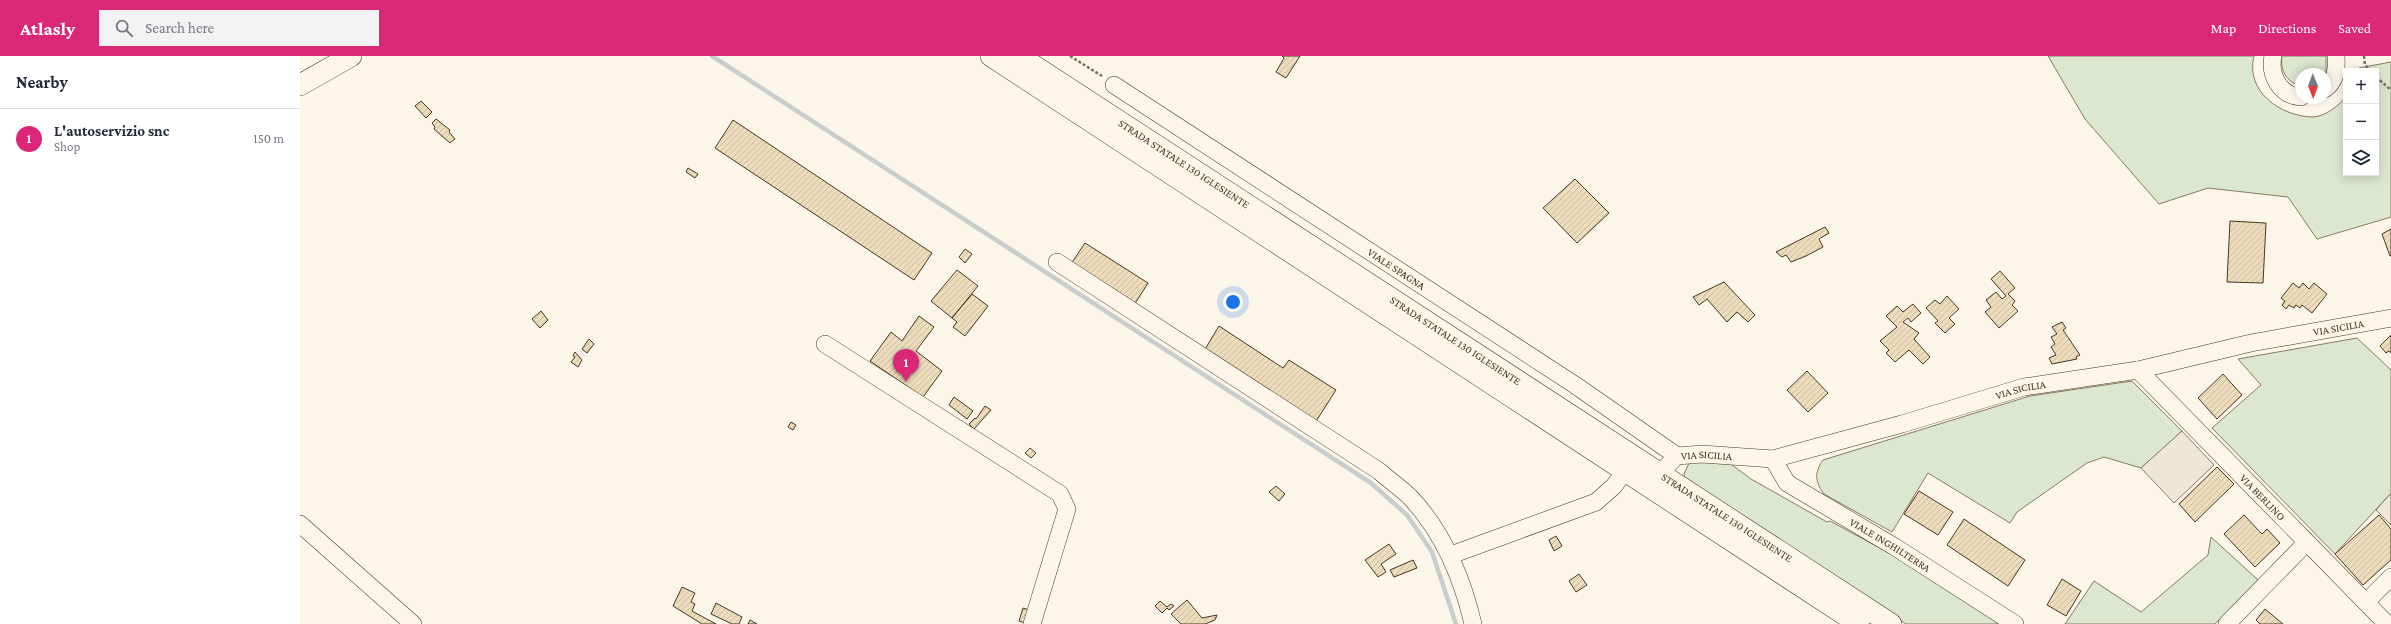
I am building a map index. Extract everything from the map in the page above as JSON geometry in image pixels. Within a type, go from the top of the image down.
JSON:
[{"type":"main road","points":[[300,85],[351,56]]},
{"type":"main road","name":"STRADA STATALE 130 IGLESIENTE","points":[[991,56],[1859,624]]},
{"type":"main road","name":"STRADA STATALE 130 IGLESIENTE","points":[[1019,56],[1891,624]]},
{"type":"street","points":[[2273,56],[2271,65],[2273,76],[2279,86],[2287,93],[2295,95]]},
{"type":"street","points":[[2331,82],[2335,77],[2337,66],[2336,56]]},
{"type":"street","name":"VIALE SPAGNA","points":[[1114,85],[1568,380],[1677,456]]},
{"type":"street","points":[[1058,262],[1379,471],[1410,497],[1432,524],[1451,555],[1468,601],[1473,624]]},
{"type":"street","name":"VIA SICILIA","points":[[1659,474],[1677,456],[1702,454],[1773,459],[1902,424],[2024,387],[2138,370],[2250,343],[2391,318]]},
{"type":"street","points":[[825,344],[1060,494],[1067,509],[1032,624]]},
{"type":"street","name":"VIA BERLINO","points":[[2138,370],[2387,624]]},
{"type":"street","name":"VIALE INGHILTERRA","points":[[1773,459],[1788,483],[1895,547],[2015,624]]},
{"type":"street","points":[[1451,555],[1596,502],[1614,486],[1624,471]]},
{"type":"street","points":[[300,524],[413,624]]},
{"type":"street","points":[[2228,624],[2306,543]]},
{"type":"street","points":[[2366,602],[2391,577]]},
{"type":"path","points":[[1070,56],[1114,85]]},
{"type":"path","points":[[2364,56],[2366,65],[2368,68]]},
{"type":"path","points":[[2379,80],[2391,90]]},
{"type":"green space","points":[[2048,56],[2254,56],[2253,69],[2255,80],[2260,90],[2268,99],[2288,112],[2300,116],[2317,117],[2331,110],[2343,100],[2343,176],[2379,176],[2379,68],[2359,68],[2391,62],[2391,217],[2317,239],[2288,197],[2208,188],[2159,204],[2085,119]]},
{"type":"green space","points":[[2282,56],[2326,56],[2326,68],[2295,68],[2295,84],[2285,75]]},
{"type":"green space","points":[[2357,338],[2391,370],[2391,493],[2335,554],[2212,428],[2261,385],[2238,359]]},
{"type":"green space","points":[[2132,381],[2182,431],[2141,468],[2104,457],[2087,463],[2017,512],[2010,523],[1928,473],[1892,532],[1824,494],[1817,481],[1818,469],[1823,460],[2030,396]]},
{"type":"green space","points":[[1690,461],[1728,462],[1751,479],[1827,522],[1830,521],[1908,563],[2003,624],[1906,624],[1743,517],[1686,482],[1684,474]]},
{"type":"green space","points":[[2211,537],[2258,580],[2215,624],[2065,624],[2094,581],[2141,612],[2208,555]]},
{"type":"shaded area","points":[[2182,431],[2214,465],[2174,503],[2141,468]]},
{"type":"shaded area","points":[[2391,493],[2391,525],[2376,510]]},
{"type":"building","points":[[1282,56],[1300,56],[1286,78],[1276,72],[1284,58]]},
{"type":"building","points":[[421,101],[432,112],[426,118],[415,106]]},
{"type":"building","points":[[436,119],[450,130],[449,132],[455,139],[450,143],[434,129],[435,127],[432,123]]},
{"type":"building","points":[[733,120],[932,253],[914,280],[715,148]]},
{"type":"building","points":[[688,168],[698,174],[695,178],[686,172]]},
{"type":"building","points":[[1575,179],[1609,213],[1577,243],[1543,208]]},
{"type":"building","points":[[2230,221],[2266,223],[2263,283],[2227,282]]},
{"type":"building","points":[[1825,227],[1829,233],[1819,239],[1823,247],[1806,256],[1791,262],[1786,255],[1782,257],[1776,252]]},
{"type":"building","points":[[2391,229],[2391,256],[2390,256],[2382,234]]},
{"type":"building","points":[[1085,243],[1148,283],[1134,305],[1071,264]]},
{"type":"building","points":[[965,249],[972,254],[965,263],[959,257]]},
{"type":"building","points":[[957,270],[978,286],[952,318],[931,301]]},
{"type":"building","points":[[2000,271],[2015,288],[2008,294],[2015,301],[2012,305],[2018,311],[1999,328],[1985,312],[1991,307],[1986,300],[1996,292],[2002,299],[2006,296],[1991,279]]},
{"type":"building","points":[[1724,282],[1755,315],[1748,322],[1737,312],[1727,322],[1707,299],[1699,305],[1693,297]]},
{"type":"building","points":[[2293,283],[2299,288],[2303,283],[2309,289],[2314,283],[2327,294],[2312,313],[2302,305],[2300,308],[2296,305],[2294,308],[2289,305],[2286,309],[2282,305],[2285,301],[2281,298]]},
{"type":"building","points":[[972,294],[988,306],[965,336],[953,327],[957,322],[952,318]]},
{"type":"building","points":[[1947,296],[1959,309],[1949,318],[1955,324],[1945,333],[1935,323],[1938,321],[1926,308],[1935,300],[1940,304]]},
{"type":"building","points":[[1913,304],[1921,313],[1911,322],[1908,318],[1903,322],[1919,333],[1914,339],[1930,357],[1923,364],[1909,350],[1895,362],[1886,353],[1889,350],[1880,341],[1897,327],[1886,316],[1897,306],[1903,312]]},
{"type":"building","points":[[541,311],[548,320],[540,328],[532,319]]},
{"type":"building","points":[[919,316],[934,327],[916,351],[942,371],[923,397],[870,361],[891,332],[902,341]]},
{"type":"building","points":[[2062,322],[2066,328],[2063,330],[2080,355],[2076,357],[2077,359],[2052,364],[2049,358],[2056,355],[2051,347],[2055,344],[2051,337],[2057,334],[2052,327]]},
{"type":"building","points":[[1219,326],[1283,368],[1289,360],[1336,390],[1313,426],[1204,351]]},
{"type":"building","points":[[2391,335],[2391,353],[2389,351],[2386,353],[2380,346]]},
{"type":"building","points":[[589,339],[594,344],[587,353],[582,349]]},
{"type":"building","points":[[575,352],[582,360],[578,367],[571,362],[575,357],[573,356]]},
{"type":"building","points":[[1807,371],[1828,393],[1808,412],[1787,390]]},
{"type":"building","points":[[2223,374],[2242,395],[2217,419],[2198,398]]},
{"type":"building","points":[[954,397],[973,411],[967,419],[949,405]]},
{"type":"building","points":[[985,406],[991,410],[974,429],[969,424],[975,418],[976,419]]},
{"type":"building","points":[[791,422],[796,425],[793,430],[788,427]]},
{"type":"building","points":[[1030,448],[1036,453],[1031,458],[1025,453]]},
{"type":"building","points":[[2217,467],[2234,484],[2195,522],[2179,504]]},
{"type":"building","points":[[1276,486],[1285,494],[1279,501],[1269,492]]},
{"type":"building","points":[[1919,491],[1953,512],[1938,535],[1904,514]]},
{"type":"building","points":[[2244,515],[2262,534],[2267,529],[2280,543],[2255,567],[2224,534]]},
{"type":"building","points":[[2379,515],[2391,529],[2391,560],[2363,585],[2335,554]]},
{"type":"building","points":[[1964,519],[2025,560],[2008,586],[1947,545]]},
{"type":"building","points":[[1556,536],[1562,546],[1554,551],[1549,540]]},
{"type":"building","points":[[1389,544],[1396,554],[1381,564],[1386,572],[1378,577],[1365,560]]},
{"type":"building","points":[[1413,560],[1417,568],[1394,577],[1390,570]]},
{"type":"building","points":[[1579,574],[1587,585],[1576,592],[1569,581]]},
{"type":"building","points":[[2062,579],[2081,591],[2066,616],[2047,605]]},
{"type":"building","points":[[682,587],[695,593],[691,602],[695,604],[692,611],[716,624],[702,624],[673,606]]},
{"type":"building","points":[[1187,600],[1202,618],[1217,615],[1215,620],[1205,624],[1181,624],[1171,614]]},
{"type":"building","points":[[1160,601],[1167,607],[1171,604],[1174,606],[1169,610],[1167,608],[1162,613],[1155,606]]},
{"type":"building","points":[[716,603],[742,617],[739,624],[732,624],[711,614]]},
{"type":"building","points":[[1023,608],[1032,611],[1028,624],[1019,621]]},
{"type":"building","points":[[2265,609],[2283,624],[2260,624],[2256,620]]},
{"type":"building","points":[[750,620],[757,624],[748,624]]},
{"type":"waterway","points":[[712,56],[1371,483],[1407,515],[1432,552],[1456,624]]},
{"type":"place","name":"L'autoservizio snc","points":[[906,382]]}]
